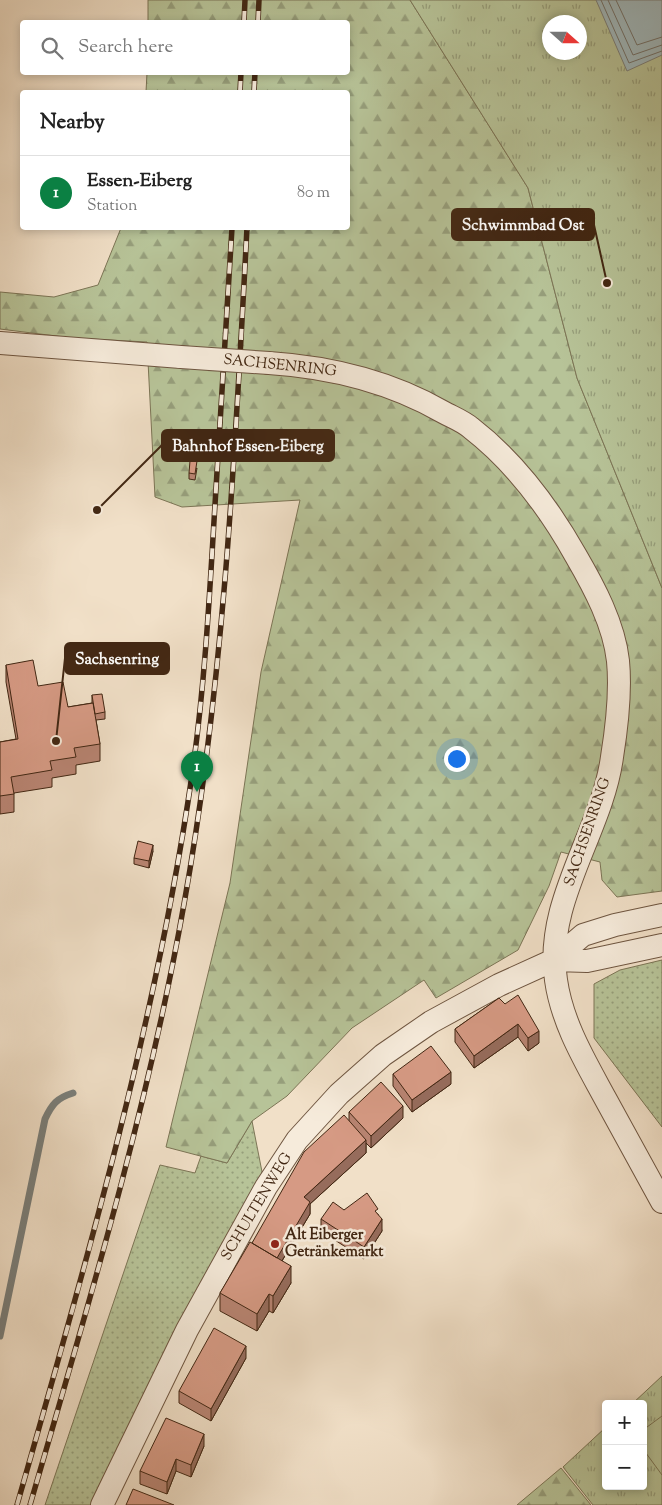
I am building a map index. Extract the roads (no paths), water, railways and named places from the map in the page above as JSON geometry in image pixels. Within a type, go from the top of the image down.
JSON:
[{"type":"street","name":"SACHSENRING","points":[[0,344],[268,363],[326,369],[371,381],[426,402],[471,427],[522,475],[563,532],[587,574],[608,622],[618,660],[618,700],[612,759],[604,796],[567,893],[558,926],[554,960],[561,1005],[576,1046],[662,1202]]},
{"type":"street","name":"SCHULTENWEG","points":[[102,1505],[186,1330],[266,1187],[297,1140],[339,1094],[383,1056],[423,1028],[499,985],[554,960],[583,935],[615,925],[662,915]]},
{"type":"street","name":"SCHULTENWEG","points":[[554,960],[587,961],[662,945]]},
{"type":"water","points":[[596,0],[662,0],[662,55],[627,71]]},
{"type":"waterway","points":[[0,1336],[45,1119],[56,1102],[73,1093]]},
{"type":"railway","points":[[244,20],[245,0]]},
{"type":"railway","points":[[258,20],[259,0]]},
{"type":"railway","points":[[240,90],[241,75]]},
{"type":"railway","points":[[254,90],[255,75]]},
{"type":"railway","points":[[17,1505],[117,1143],[159,960],[177,868],[192,775],[203,680],[232,230]]},
{"type":"railway","points":[[30,1505],[95,1281],[135,1131],[153,1056],[184,904],[209,736],[226,567],[238,398],[247,230]]},
{"type":"place","name":"Schwimmbad Ost","points":[[607,283]]},
{"type":"place","name":"Bahnhof Essen-Eiberg","points":[[97,510]]},
{"type":"place","name":"Sachsenring","points":[[56,741]]},
{"type":"place","name":"Essen-Eiberg","points":[[197,792]]},
{"type":"place","name":"Alt Eiberger Getränkemarkt","points":[[275,1244]]}]
